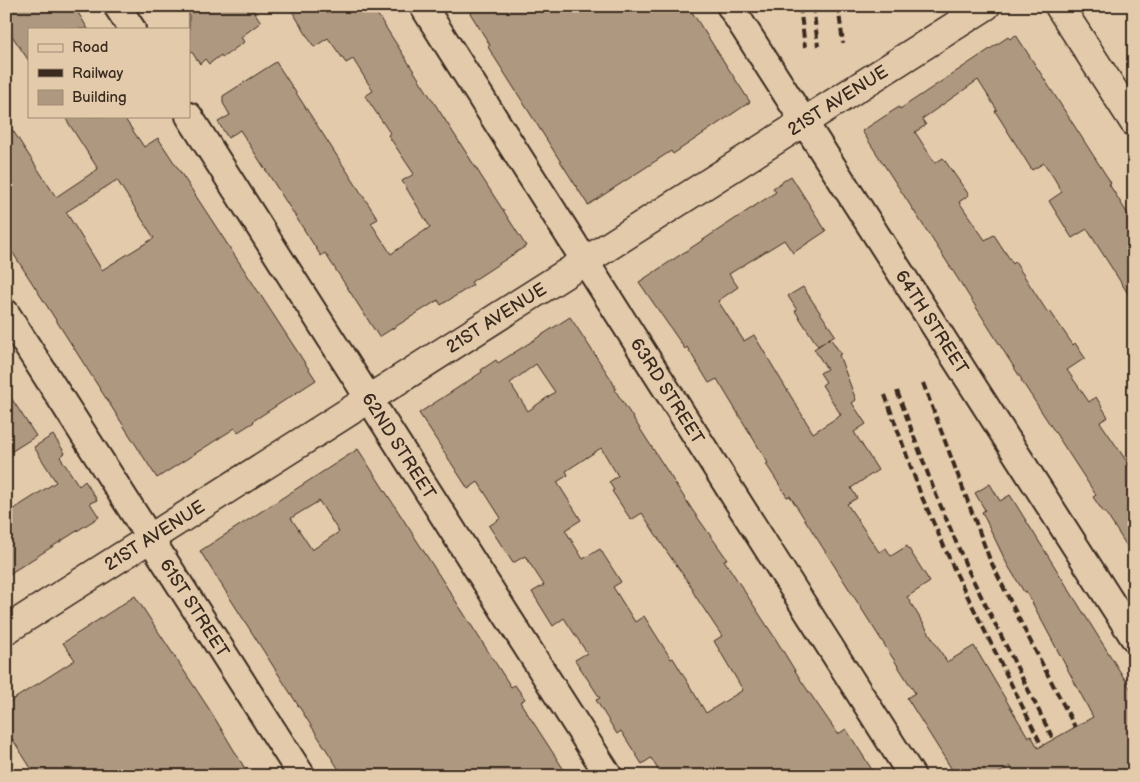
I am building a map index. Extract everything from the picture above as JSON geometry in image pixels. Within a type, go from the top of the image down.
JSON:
[{"type":"street","points":[[118,6],[131,28]]},
{"type":"street","name":"63RD STREET","points":[[422,6],[912,776]]},
{"type":"street","name":"64TH STREET","points":[[730,6],[1134,638]]},
{"type":"street","name":"21ST AVENUE","points":[[6,630],[368,398],[586,263],[986,6]]},
{"type":"street","points":[[1059,6],[1134,122]]},
{"type":"street","name":"62ND STREET","points":[[190,118],[609,776]]},
{"type":"street","name":"61ST STREET","points":[[6,313],[302,776]]},
{"type":"building","points":[[6,6],[74,6],[87,28],[28,28],[28,60],[6,27]]},
{"type":"building","points":[[189,6],[250,6],[261,22],[241,37],[244,42],[222,58],[221,55],[209,64],[205,59],[200,64],[190,49]]},
{"type":"building","points":[[289,6],[372,6],[526,246],[471,282],[473,285],[441,305],[438,300],[379,337],[325,253],[321,256],[240,130],[228,138],[218,122],[230,115],[223,103],[223,96],[276,62],[378,219],[371,223],[391,254],[430,227],[402,181],[414,174],[365,96],[373,91],[353,59],[346,63],[328,38],[314,47]]},
{"type":"building","points":[[481,6],[688,6],[750,102],[673,154],[671,151],[588,205],[488,47],[490,45],[470,13]]},
{"type":"building","points":[[1016,35],[1111,183],[1109,184],[1134,224],[1134,303],[1087,229],[1072,238],[1049,201],[1062,192],[1054,178],[1044,163],[1032,170],[978,80],[922,119],[926,125],[915,132],[935,163],[943,158],[969,195],[959,202],[985,240],[994,235],[1013,264],[1015,262],[1048,313],[1050,311],[1073,345],[1075,343],[1085,358],[1067,370],[1089,402],[1096,397],[1108,417],[1100,422],[1134,472],[1134,557],[1093,497],[1096,495],[862,131],[899,107],[900,109],[1008,37],[1010,39]]},
{"type":"building","points":[[65,118],[124,118],[144,147],[158,138],[316,380],[238,432],[235,428],[157,478],[6,242],[6,120],[56,197],[98,169]],"holes":[[[117,180],[154,238],[102,270],[66,212]]]},
{"type":"building","points":[[791,176],[826,231],[793,253],[784,240],[729,274],[738,287],[718,301],[744,341],[754,335],[813,433],[841,415],[822,385],[826,382],[820,373],[827,369],[814,349],[830,338],[841,354],[839,355],[856,400],[852,403],[866,424],[854,432],[878,470],[851,488],[857,498],[847,504],[879,552],[886,548],[891,556],[907,546],[930,582],[907,597],[947,662],[974,646],[1028,737],[1031,735],[1038,748],[1093,717],[1026,591],[1024,592],[1007,564],[982,512],[985,510],[975,493],[990,484],[1000,501],[1010,495],[1134,694],[1134,776],[1016,776],[1010,766],[995,776],[956,776],[907,698],[915,693],[790,496],[787,497],[766,464],[768,463],[717,379],[709,383],[687,347],[685,349],[639,282],[776,192],[773,188]]},
{"type":"building","points":[[803,287],[835,335],[818,346],[795,311],[797,310],[788,296]]},
{"type":"building","points":[[570,317],[693,511],[727,559],[724,560],[802,682],[838,734],[846,729],[876,776],[662,776],[651,758],[642,764],[621,731],[617,734],[596,700],[600,698],[575,660],[587,653],[564,618],[553,626],[532,592],[544,585],[525,556],[513,563],[489,526],[501,518],[478,482],[468,489],[419,413],[482,372],[481,370],[496,360],[498,363]],"holes":[[[536,364],[555,392],[528,411],[510,383]],[[601,448],[618,476],[609,482],[614,490],[612,491],[631,520],[642,513],[722,636],[714,641],[743,690],[706,713],[673,658],[671,659],[644,616],[635,622],[613,587],[621,582],[600,549],[583,559],[565,530],[581,520],[557,482],[568,475],[566,471]]]},
{"type":"building","points":[[6,390],[36,436],[6,455]]},
{"type":"building","points":[[53,435],[65,453],[60,457],[79,486],[85,481],[97,500],[90,503],[99,517],[6,576],[6,514],[56,482],[34,447]]},
{"type":"building","points":[[358,449],[511,687],[515,685],[525,699],[520,702],[568,776],[343,776],[200,551]],"holes":[[[319,501],[339,532],[312,550],[291,518]]]},
{"type":"building","points":[[135,596],[211,712],[244,767],[229,776],[36,776],[6,729],[6,704],[75,660],[63,643]]},
{"type":"railway","points":[[800,6],[805,47]]},
{"type":"railway","points":[[813,6],[818,46]]},
{"type":"railway","points":[[838,6],[843,43]]},
{"type":"railway","points":[[923,383],[990,560],[1075,727]]},
{"type":"railway","points":[[897,391],[934,490],[967,568],[1053,739]]},
{"type":"railway","points":[[885,395],[921,495],[955,571],[1042,746]]}]
